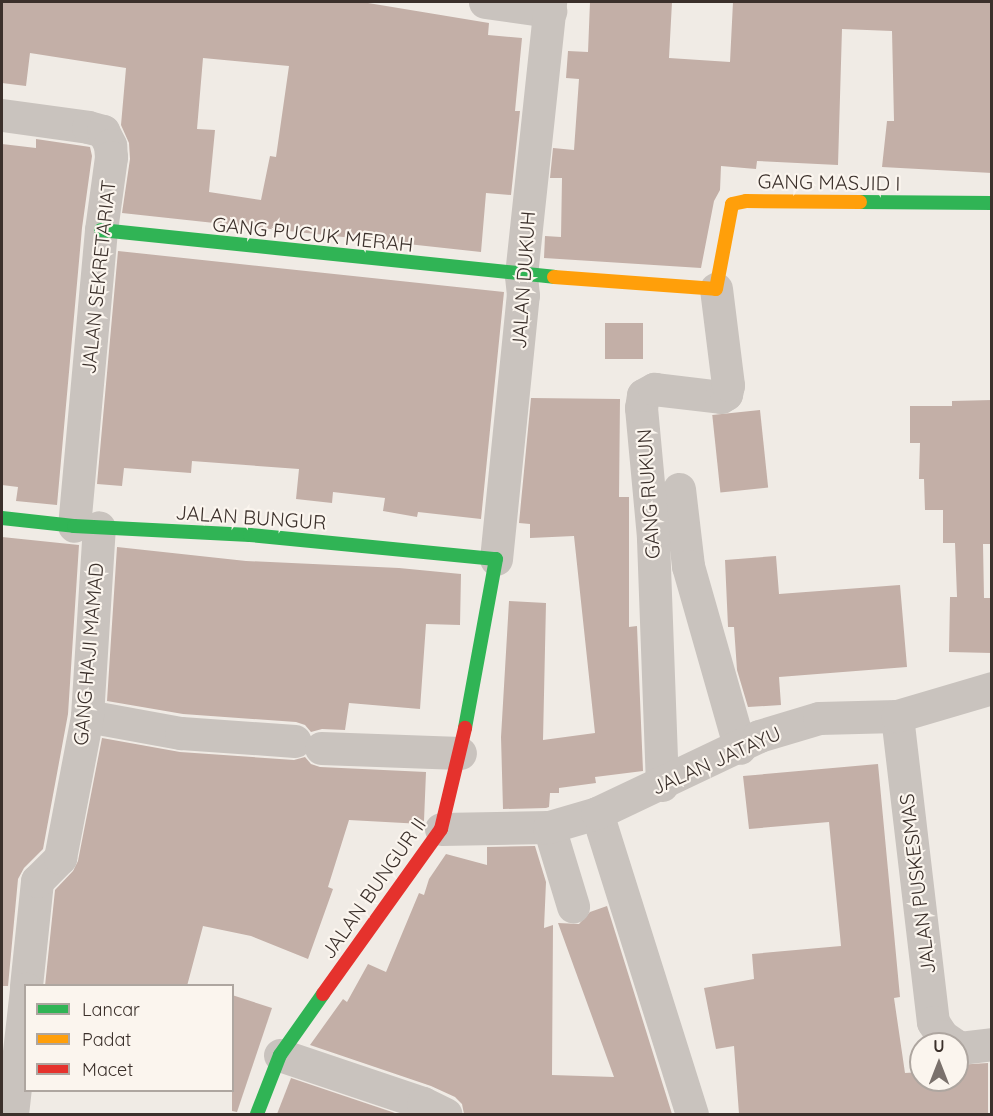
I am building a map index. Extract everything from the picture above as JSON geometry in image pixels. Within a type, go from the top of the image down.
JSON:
[{"type":"street","points":[[485,2],[550,6]]},
{"type":"street","name":"JALAN DUKUH","points":[[496,559],[523,295],[521,275],[550,6]]},
{"type":"street","name":"JALAN SEKRETARIAT","points":[[2,115],[103,131],[110,145],[111,157],[101,230],[86,526]]},
{"type":"street","name":"GANG MASJID I","points":[[716,289],[732,204],[746,201],[992,203]]},
{"type":"street","name":"GANG PUCUK MERAH","points":[[101,230],[521,275]]},
{"type":"street","points":[[521,275],[716,289]]},
{"type":"street","name":"GANG RUKUN","points":[[662,785],[652,537],[641,408],[644,395],[654,389],[721,397],[726,394],[728,385],[716,289]]},
{"type":"street","points":[[679,489],[688,566],[740,748]]},
{"type":"street","name":"JALAN BUNGUR","points":[[2,518],[86,526],[250,535],[496,559]]},
{"type":"street","name":"GANG HAJI MAMAD","points":[[26,984],[37,880],[60,858],[87,716],[86,526]]},
{"type":"street","name":"JALAN BUNGUR II","points":[[257,1114],[280,1055],[441,829],[460,753],[496,559]]},
{"type":"street","name":"JALAN JATAYU","points":[[441,829],[549,827],[597,813],[662,785],[740,748],[759,736],[819,718],[897,716],[992,688]]},
{"type":"street","points":[[87,716],[181,733],[308,744],[460,753]]},
{"type":"street","name":"JALAN PUSKESMAS","points":[[897,716],[933,1022],[939,1032]]},
{"type":"street","points":[[597,813],[692,1114]]},
{"type":"street","points":[[549,827],[573,906]]},
{"type":"street","name":"GANG HAJI MAMAD","points":[[12,1114],[24,1005]]},
{"type":"street","name":"JALAN PUSKESMAS","points":[[969,1047],[992,1044]]},
{"type":"street","points":[[280,1055],[423,1103],[446,1114]]},
{"type":"building","points":[[2,2],[362,2],[489,23],[488,35],[522,38],[515,111],[520,111],[511,195],[486,193],[481,252],[122,213],[130,159],[129,143],[121,125],[126,68],[30,53],[26,86],[2,83]],"holes":[[[203,58],[289,66],[276,157],[270,156],[261,200],[209,192],[215,130],[197,129]]]},
{"type":"building","points":[[590,2],[672,2],[669,58],[730,62],[733,2],[992,2],[992,173],[882,167],[887,121],[894,121],[892,31],[842,29],[838,165],[757,161],[756,169],[721,166],[720,190],[714,201],[701,268],[544,258],[545,236],[561,237],[562,178],[550,178],[553,148],[574,150],[579,79],[566,78],[568,51],[588,52]]},
{"type":"building","points":[[36,139],[90,147],[92,156],[82,228],[57,505],[16,501],[18,487],[2,485],[2,144],[36,148]]},
{"type":"building","points":[[118,251],[504,292],[481,519],[418,512],[417,517],[383,511],[385,498],[333,492],[332,503],[296,499],[299,469],[192,461],[191,473],[124,468],[122,486],[97,484]]},
{"type":"building","points":[[605,323],[643,323],[643,359],[605,359]]},
{"type":"building","points":[[531,398],[620,399],[619,497],[629,497],[629,627],[637,626],[643,771],[595,777],[596,783],[559,788],[559,793],[550,793],[549,807],[546,808],[503,809],[501,737],[509,601],[546,603],[543,740],[595,733],[574,536],[530,538],[530,524],[519,523]]},
{"type":"building","points":[[992,400],[992,516],[990,544],[983,544],[984,598],[990,598],[992,653],[949,652],[950,597],[957,597],[955,543],[943,543],[943,510],[925,510],[924,479],[919,479],[920,443],[910,443],[910,406],[952,406],[952,401]]},
{"type":"building","points":[[760,410],[768,488],[720,493],[712,415]]},
{"type":"building","points":[[2,537],[79,545],[68,714],[43,849],[24,868],[18,879],[8,986],[2,986]]},
{"type":"building","points":[[117,547],[246,561],[399,568],[461,574],[460,625],[426,624],[420,709],[349,703],[345,730],[322,729],[311,732],[305,725],[296,722],[183,714],[107,701]]},
{"type":"building","points":[[776,556],[779,594],[900,585],[907,667],[779,677],[781,705],[748,707],[737,670],[734,627],[728,627],[725,560]]},
{"type":"building","points":[[102,738],[180,752],[294,760],[305,757],[311,764],[320,767],[426,772],[422,824],[349,820],[328,887],[333,889],[308,959],[251,936],[203,926],[188,984],[45,984],[55,890],[73,871],[78,861]]},
{"type":"building","points":[[878,764],[900,997],[894,998],[905,1073],[909,1073],[909,1092],[969,1092],[969,1064],[988,1063],[988,1114],[739,1114],[734,1046],[716,1049],[704,988],[754,979],[752,954],[841,946],[829,822],[749,829],[743,776]]},
{"type":"building","points":[[535,846],[546,882],[544,928],[553,925],[552,1075],[614,1077],[558,923],[579,924],[590,912],[607,906],[672,1114],[464,1114],[462,1104],[455,1097],[431,1086],[310,1045],[343,999],[347,1002],[368,964],[386,972],[419,893],[424,895],[429,879],[446,854],[487,865],[487,847]]},
{"type":"building","points":[[234,996],[272,1008],[237,1112],[232,1111]]},
{"type":"building","points":[[291,1078],[398,1114],[277,1114]]},
{"type":"traffic: fast","points":[[860,202],[992,203]]},
{"type":"traffic: fast","points":[[101,230],[554,277]]},
{"type":"traffic: fast","points":[[2,518],[74,526],[250,535],[496,559],[465,728]]},
{"type":"traffic: fast","points":[[257,1114],[280,1055],[323,994]]},
{"type":"traffic: slow","points":[[554,277],[716,289],[732,204],[746,201],[860,202]]},
{"type":"traffic: jam","points":[[323,994],[441,829],[465,728]]}]
